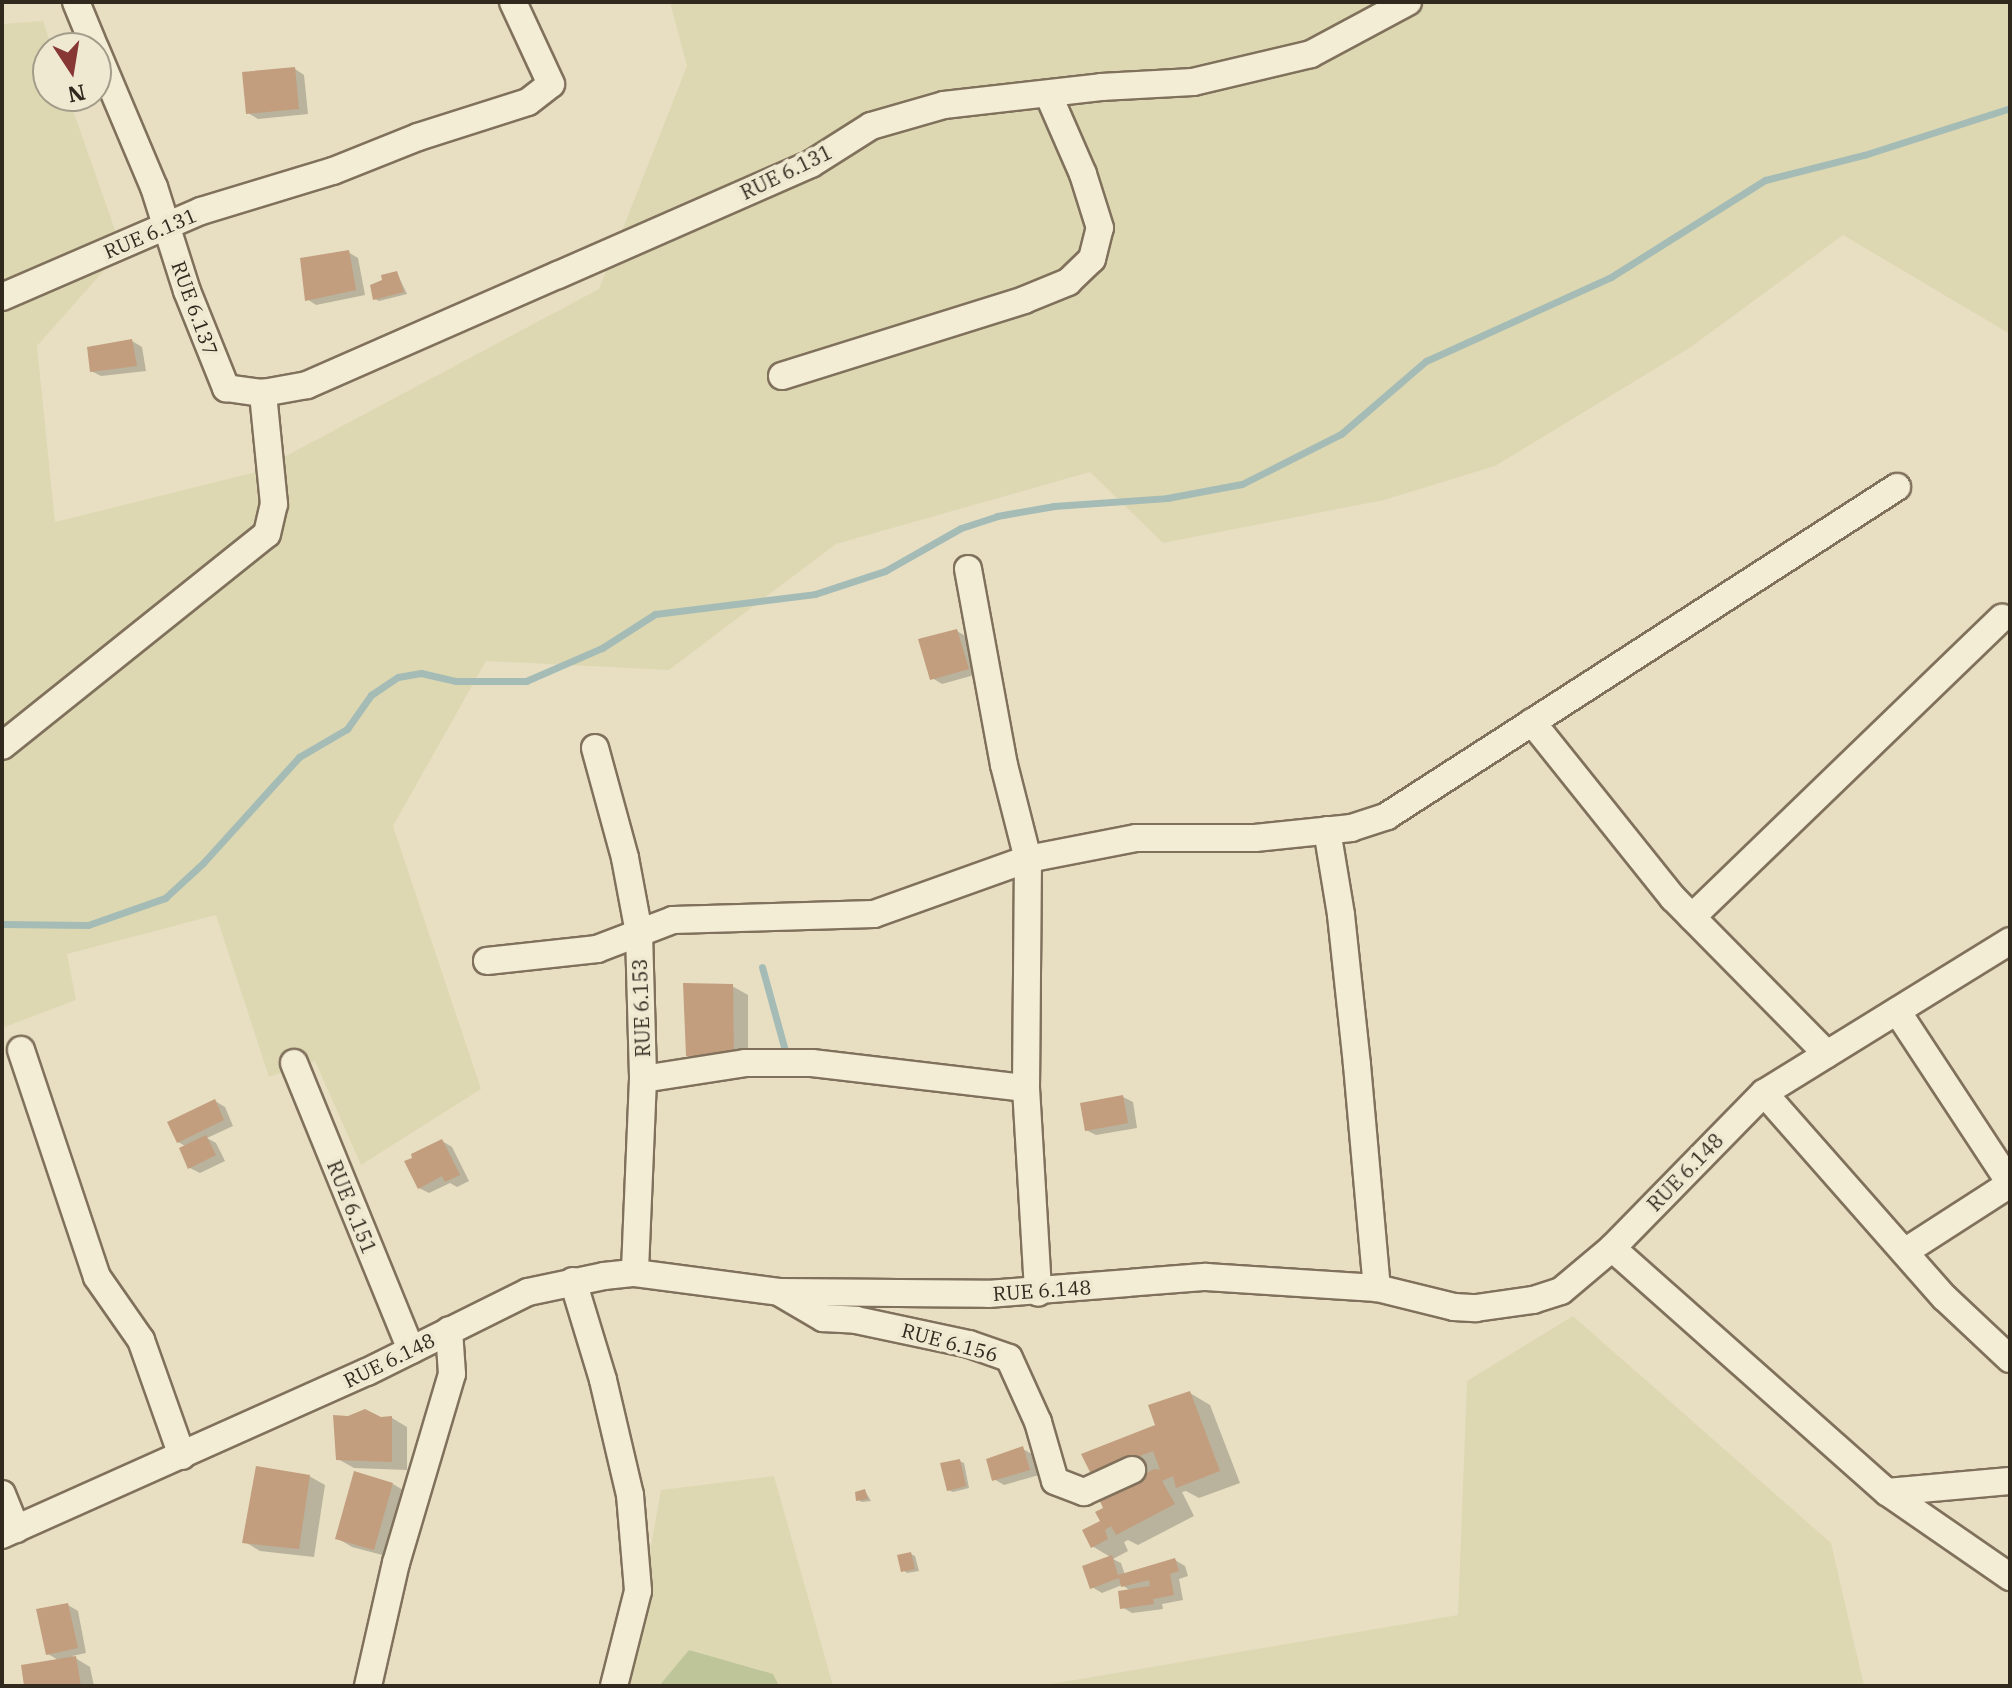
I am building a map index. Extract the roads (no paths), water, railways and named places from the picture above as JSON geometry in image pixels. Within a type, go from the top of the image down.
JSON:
[{"type":"street","name":"RUE 6.137","points":[[76,2],[89,32]]},
{"type":"street","name":"RUE 6.131","points":[[2,297],[166,225],[333,171],[418,137],[528,102],[551,84],[513,2]]},
{"type":"street","name":"RUE 6.131","points":[[226,388],[263,393],[307,385],[811,164],[871,126],[944,105],[1101,87],[1193,82],[1311,54],[1408,2]]},
{"type":"street","name":"RUE 6.137","points":[[112,87],[154,187],[187,291],[226,388]]},
{"type":"street","points":[[782,376],[1024,300],[1068,282],[1092,259],[1100,228],[1083,174],[1048,94]]},
{"type":"street","points":[[2,746],[267,534],[274,504],[263,393]]},
{"type":"street","points":[[487,961],[597,949],[673,920],[874,914],[1028,859],[1136,838],[1255,838],[1351,828],[1387,816],[1897,487]]},
{"type":"street","points":[[968,569],[1004,765],[1028,859],[1026,1088],[1038,1293]]},
{"type":"street","points":[[1692,917],[2002,618]]},
{"type":"street","points":[[1532,722],[1589,796],[1692,917],[1827,1054]]},
{"type":"street","name":"RUE 6.153","points":[[595,748],[625,858],[639,933],[643,1079],[635,1273]]},
{"type":"street","points":[[1327,830],[1341,915],[1356,1050],[1377,1288]]},
{"type":"street","name":"RUE 6.148","points":[[9,1532],[182,1456],[528,1292],[573,1281],[635,1273],[779,1292],[1038,1293],[1206,1277],[1377,1288],[1454,1307],[1476,1308],[1533,1300],[1561,1291],[1612,1248],[1764,1093],[2010,941]]},
{"type":"street","points":[[1897,1011],[2010,1184],[1906,1251]]},
{"type":"street","points":[[21,1050],[97,1277],[141,1340],[182,1456]]},
{"type":"street","name":"RUE 6.151","points":[[294,1063],[411,1350]]},
{"type":"street","points":[[643,1079],[745,1063],[812,1063],[1026,1088]]},
{"type":"street","points":[[1764,1093],[1945,1298],[2010,1359]]},
{"type":"street","points":[[1612,1248],[1887,1492],[2010,1577]]},
{"type":"street","points":[[573,1281],[603,1380],[630,1495],[638,1591],[614,1686]]},
{"type":"street","name":"RUE 6.156","points":[[779,1292],[823,1318],[856,1320],[969,1344],[1009,1358],[1038,1422],[1055,1481],[1084,1492],[1132,1470]]},
{"type":"street","points":[[368,1686],[396,1563],[452,1374],[449,1330]]},
{"type":"street","points":[[1887,1492],[2010,1481]]},
{"type":"street","points":[[2,1494],[9,1532]]},
{"type":"waterway","points":[[2,924],[88,925],[165,898],[203,863],[299,757],[347,729],[371,695],[398,677],[421,673],[456,681],[526,681],[602,648],[655,614],[815,594],[885,571],[961,528],[997,516],[1054,506],[1167,498],[1242,484],[1341,434],[1426,361],[1611,277],[1765,180],[1864,155],[2010,108]]},
{"type":"waterway","points":[[762,967],[787,1058]]}]
